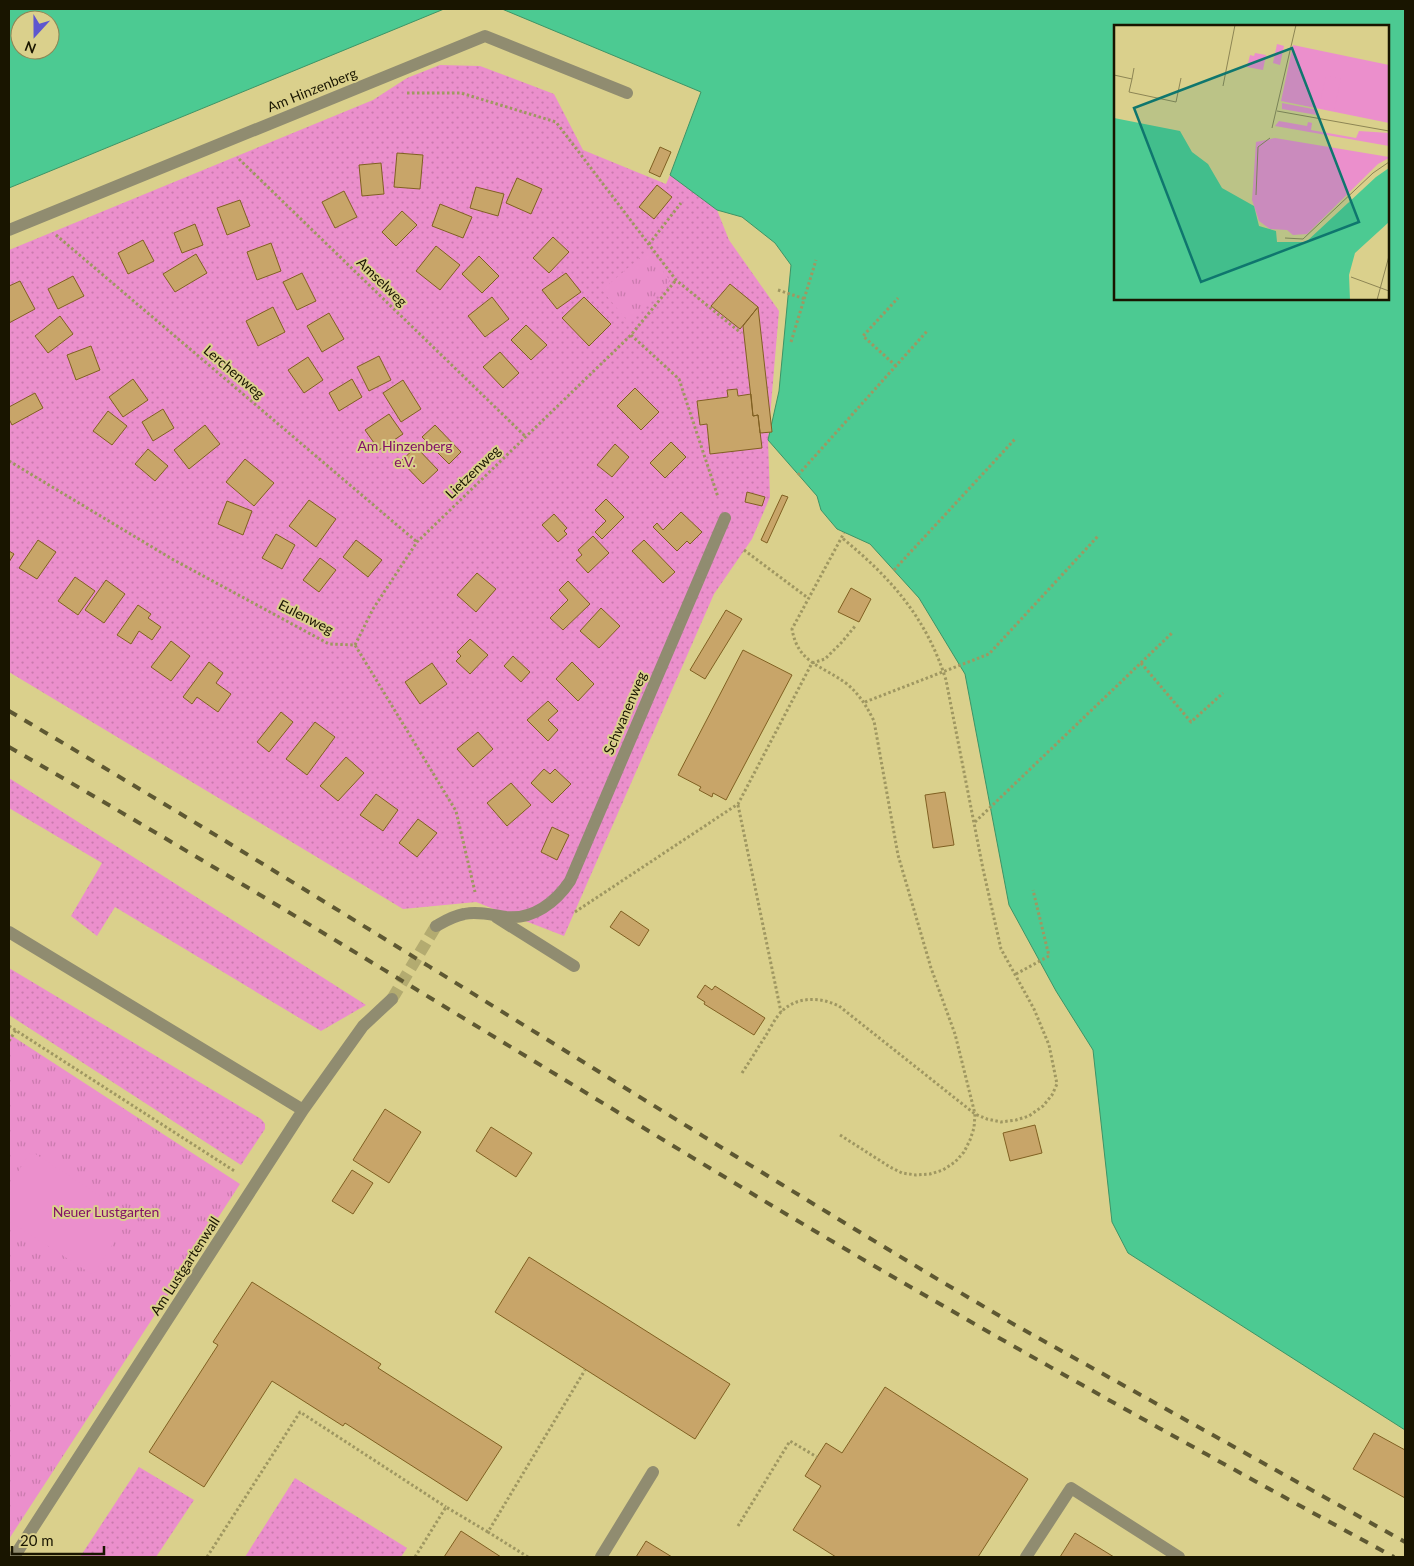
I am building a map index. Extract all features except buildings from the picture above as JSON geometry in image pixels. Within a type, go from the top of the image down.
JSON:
[{"type":"street","name":"Am Hinzenberg","points":[[9,230],[485,36],[627,93]]},
{"type":"street","name":"Schwanenweg","points":[[436,926],[449,918],[464,914],[524,916],[552,903],[562,893],[570,881],[725,518]]},
{"type":"street","points":[[494,915],[574,966]]},
{"type":"street","points":[[9,932],[304,1110]]},
{"type":"street","name":"Am Lustgartenwall","points":[[14,1557],[304,1110],[363,1026],[392,999]]},
{"type":"street","points":[[601,1557],[653,1472]]},
{"type":"street","points":[[1026,1557],[1072,1488],[1179,1557]]},
{"type":"path","points":[[403,93],[462,92],[556,122],[676,280],[741,333]]},
{"type":"path","name":"Amselweg","points":[[222,143],[526,437]]},
{"type":"path","points":[[649,244],[680,203]]},
{"type":"path","name":"Lerchenweg","points":[[40,217],[52,232],[417,542]]},
{"type":"path","points":[[792,342],[816,260]]},
{"type":"path","name":"Lietzenweg","points":[[356,645],[374,609],[417,542],[631,335],[676,280]]},
{"type":"path","points":[[778,290],[805,299]]},
{"type":"path","points":[[896,366],[863,336],[898,298]]},
{"type":"path","points":[[798,475],[928,330]]},
{"type":"path","points":[[631,335],[680,379],[725,518]]},
{"type":"path","points":[[894,570],[1015,439]]},
{"type":"path","name":"Eulenweg","points":[[9,461],[172,559],[329,644],[356,645]]},
{"type":"path","points":[[840,1135],[902,1173],[930,1174],[943,1170],[955,1162],[964,1152],[972,1134],[974,1114],[955,1034],[931,968],[898,855],[874,721],[865,702],[846,684],[812,663],[800,652],[794,640],[792,628],[844,532]]},
{"type":"path","points":[[865,702],[989,654],[1098,536]]},
{"type":"path","points":[[742,1073],[781,1012],[791,1004],[803,1000],[816,999],[828,1001],[839,1006],[974,1114],[987,1120],[1001,1122],[1029,1116],[1043,1106],[1052,1095],[1057,1084],[1049,1045],[1034,1009],[1001,949],[943,671],[915,613],[899,590],[841,538]]},
{"type":"path","points":[[744,550],[808,598]]},
{"type":"path","points":[[552,903],[575,912],[738,804],[812,663],[825,659],[856,624]]},
{"type":"path","points":[[974,822],[1173,632]]},
{"type":"path","points":[[356,645],[456,811],[475,893],[494,915]]},
{"type":"path","points":[[1141,663],[1191,722],[1223,694]]},
{"type":"path","points":[[738,804],[781,1012]]},
{"type":"path","points":[[1016,974],[1049,956],[1033,890]]},
{"type":"path","points":[[9,1026],[256,1184]]},
{"type":"path","points":[[9,1041],[16,1030]]},
{"type":"path","points":[[488,1532],[586,1370]]},
{"type":"path","points":[[207,1557],[300,1412],[528,1557]]},
{"type":"path","points":[[738,1526],[790,1441],[817,1457]]},
{"type":"path","points":[[414,1557],[446,1506]]},
{"type":"green space","name":"Am Hinzenberg e.V.","points":[[440,65],[480,66],[554,94],[583,150],[666,184],[670,175],[717,210],[729,240],[779,311],[768,440],[770,497],[752,539],[714,594],[564,936],[476,902],[403,909],[9,672],[9,250],[373,100],[407,78]]},
{"type":"green space","points":[[648,251],[670,281],[629,323],[602,290]]},
{"type":"green space","points":[[9,778],[366,1005],[321,1031],[115,907],[97,936],[71,916],[102,863],[9,808]]},
{"type":"green space","points":[[9,968],[261,1119],[265,1124],[265,1129],[241,1165],[9,1015]]},
{"type":"green space","name":"Neuer Lustgarten","points":[[9,1034],[240,1184],[9,1539]]},
{"type":"green space","points":[[31,1151],[131,1216],[93,1275],[9,1221],[9,1186]]},
{"type":"green space","points":[[139,1467],[194,1500],[156,1557],[80,1557]]},
{"type":"green space","points":[[295,1478],[407,1548],[401,1557],[245,1557]]},
{"type":"shaded area","points":[[9,9],[444,9],[9,188]]},
{"type":"shaded area","points":[[502,9],[1405,9],[1405,1430],[1128,1253],[1112,1222],[1093,1050],[1056,991],[1009,905],[965,674],[919,598],[870,544],[837,529],[821,510],[817,496],[768,440],[779,391],[791,265],[775,243],[742,217],[717,210],[670,175],[701,92]]},
{"type":"tunnel","points":[[392,999],[436,926]]},
{"type":"railway","points":[[9,711],[244,852],[944,1283],[1015,1325],[1405,1542]]},
{"type":"railway","points":[[9,747],[298,918],[852,1253],[1083,1386],[1394,1557]]}]
